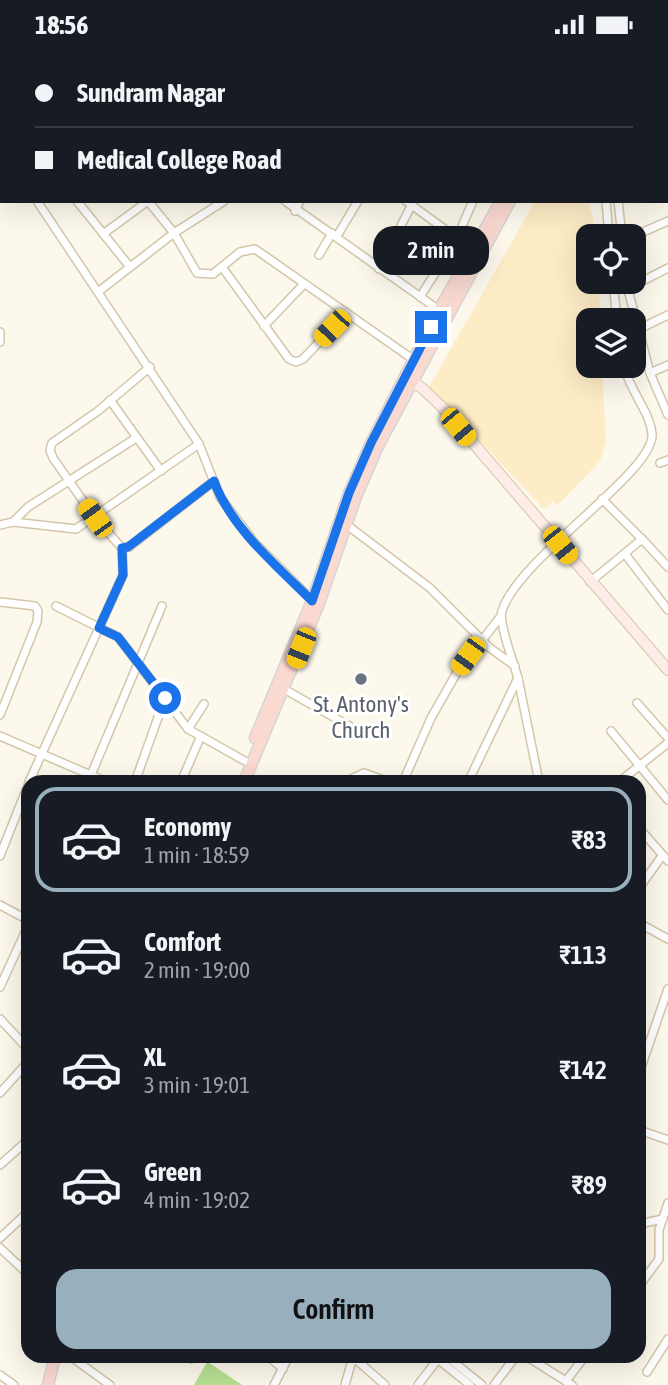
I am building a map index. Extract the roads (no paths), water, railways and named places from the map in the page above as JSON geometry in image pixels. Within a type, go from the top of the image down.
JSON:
[{"type":"main road","points":[[247,775],[284,689],[315,603],[349,493],[500,203]]},
{"type":"main road","points":[[409,380],[414,360],[439,310],[509,203]]},
{"type":"main road","points":[[239,775],[347,525],[374,444]]},
{"type":"main road","points":[[48,1385],[53,1363]]},
{"type":"main road","points":[[55,1385],[60,1363]]},
{"type":"street","points":[[38,203],[199,444],[220,497],[254,542],[315,603]]},
{"type":"street","points":[[79,203],[130,267]]},
{"type":"street","points":[[103,234],[145,203]]},
{"type":"street","points":[[150,203],[174,233],[197,273],[213,274],[240,252],[255,249],[414,360]]},
{"type":"street","points":[[98,292],[174,233],[221,203]]},
{"type":"street","points":[[287,203],[439,310]]},
{"type":"street","points":[[295,211],[299,203]]},
{"type":"street","points":[[319,255],[357,203]]},
{"type":"street","points":[[379,268],[410,203]]},
{"type":"street","points":[[411,203],[456,240],[476,251]]},
{"type":"street","points":[[420,297],[456,240],[472,203]]},
{"type":"street","points":[[606,203],[608,224]]},
{"type":"street","points":[[618,203],[621,224]]},
{"type":"street","points":[[646,231],[668,221]]},
{"type":"street","points":[[222,267],[289,359],[296,362],[303,359],[347,313]]},
{"type":"street","points":[[646,277],[668,268]]},
{"type":"street","points":[[264,326],[304,284]]},
{"type":"street","points":[[646,325],[668,315]]},
{"type":"street","points":[[0,332],[0,342]]},
{"type":"street","points":[[646,361],[668,414]]},
{"type":"street","points":[[650,373],[668,365]]},
{"type":"street","points":[[32,775],[123,575],[122,548],[95,518],[68,480],[50,450],[52,443],[150,367]]},
{"type":"street","points":[[406,775],[430,718],[456,674],[501,616],[511,594],[556,540],[633,470],[646,453],[653,437],[649,422],[626,378]]},
{"type":"street","points":[[409,380],[443,408],[668,670]]},
{"type":"street","points":[[110,400],[161,471]]},
{"type":"street","points":[[13,522],[28,507],[136,438]]},
{"type":"street","points":[[0,525],[13,522],[76,529],[199,444]]},
{"type":"street","points":[[122,548],[128,547],[214,481]]},
{"type":"street","points":[[602,499],[668,567]]},
{"type":"street","points":[[347,525],[430,589],[481,639],[515,666]]},
{"type":"street","points":[[590,582],[642,539]]},
{"type":"street","points":[[625,554],[668,610]]},
{"type":"street","points":[[0,602],[35,606],[38,611],[37,622],[0,715]]},
{"type":"street","points":[[55,606],[118,637],[188,729],[244,761]]},
{"type":"street","points":[[0,736],[91,775],[137,660],[162,606]]},
{"type":"street","points":[[501,616],[518,678],[538,775]]},
{"type":"street","points":[[471,775],[518,678]]},
{"type":"street","points":[[284,689],[358,731]]},
{"type":"street","points":[[138,775],[165,698]]},
{"type":"street","points":[[637,703],[668,738]]},
{"type":"street","points":[[188,729],[204,705]]},
{"type":"street","points":[[611,731],[668,800]]},
{"type":"street","points":[[184,775],[200,738]]},
{"type":"street","points":[[627,775],[668,744]]},
{"type":"street","points":[[0,856],[21,804]]},
{"type":"street","points":[[646,836],[665,858],[646,880]]},
{"type":"street","points":[[0,905],[21,916]]},
{"type":"street","points":[[646,927],[668,939]]},
{"type":"street","points":[[0,987],[21,941]]},
{"type":"street","points":[[646,1053],[668,989]]},
{"type":"street","points":[[2,1025],[21,1043]]},
{"type":"street","points":[[0,1093],[21,1070]]},
{"type":"street","points":[[646,1132],[668,1140]]},
{"type":"street","points":[[0,1165],[21,1146]]},
{"type":"street","points":[[646,1277],[659,1259],[659,1230],[668,1203]]},
{"type":"street","points":[[0,1238],[21,1218]]},
{"type":"street","points":[[646,1223],[663,1219]]},
{"type":"street","points":[[0,1248],[21,1268]]},
{"type":"street","points":[[659,1259],[668,1263]]},
{"type":"street","points":[[647,1372],[668,1339]]},
{"type":"street","points":[[80,1363],[110,1385]]},
{"type":"street","points":[[276,1363],[283,1369]]},
{"type":"street","points":[[274,1385],[286,1363]]},
{"type":"street","points":[[345,1385],[351,1363]]},
{"type":"street","points":[[360,1363],[385,1385]]},
{"type":"street","points":[[418,1385],[434,1363]]},
{"type":"street","points":[[446,1363],[470,1385]]},
{"type":"street","points":[[448,1363],[482,1385]]},
{"type":"street","points":[[494,1385],[511,1363]]},
{"type":"street","points":[[537,1363],[569,1383],[581,1363]]},
{"type":"street","points":[[0,1375],[14,1385]]},
{"type":"place","name":"St. Antony's Church","points":[[361,679]]}]
